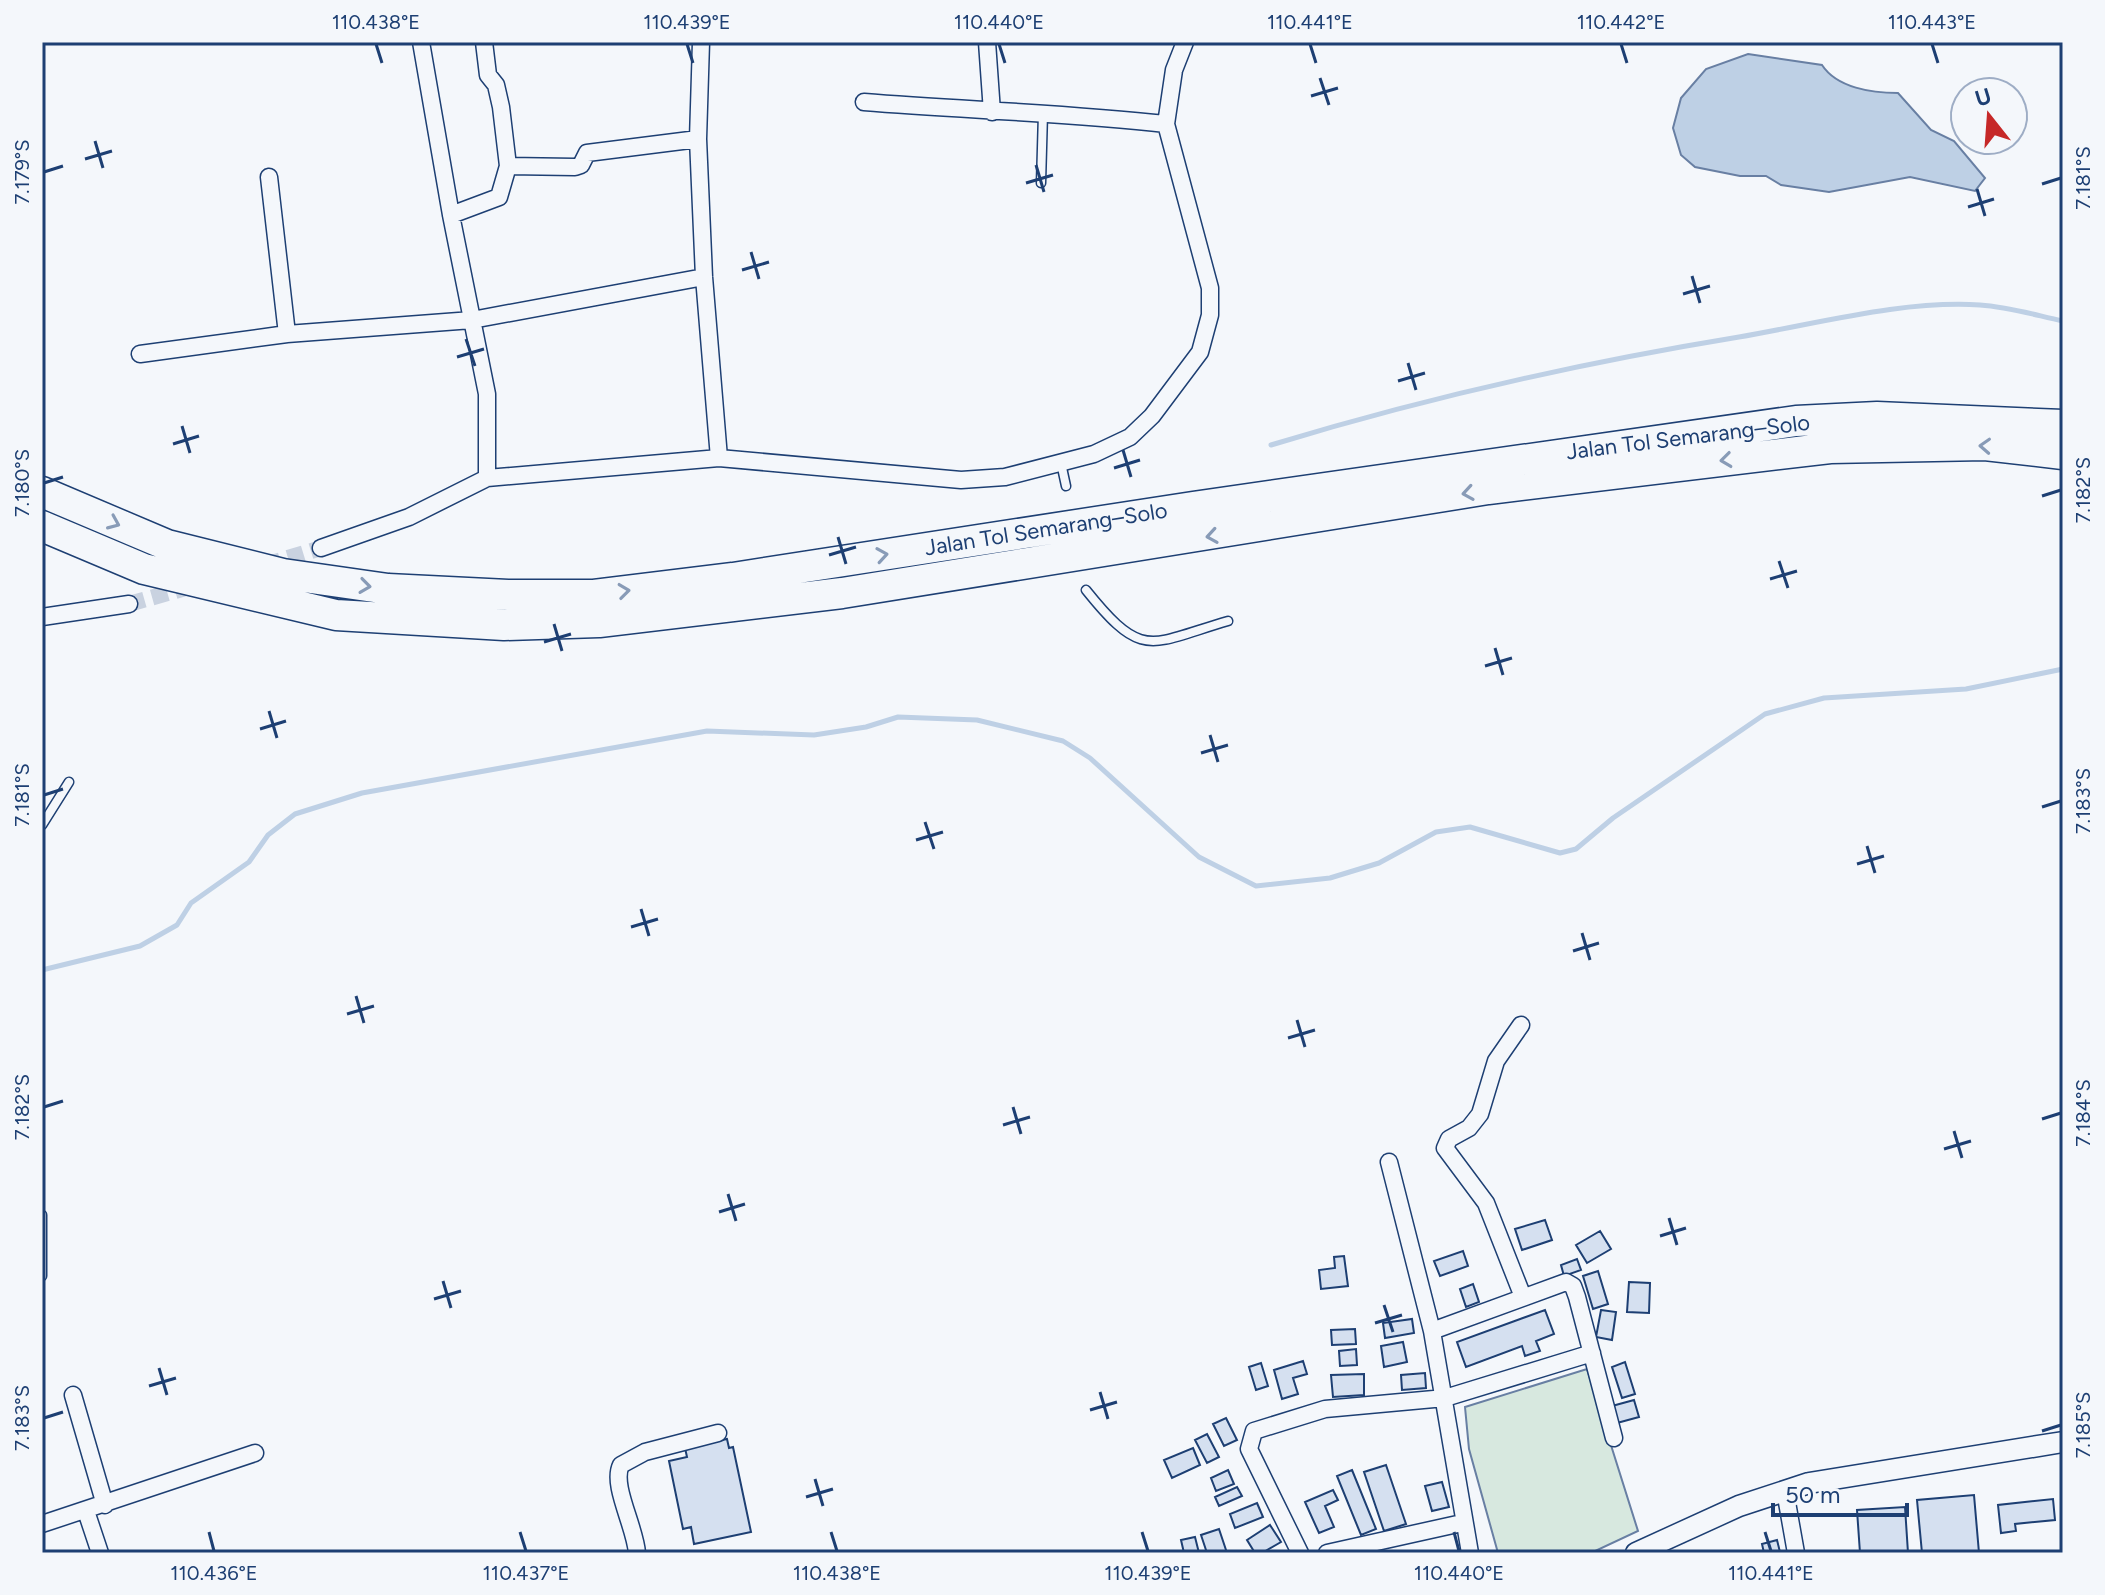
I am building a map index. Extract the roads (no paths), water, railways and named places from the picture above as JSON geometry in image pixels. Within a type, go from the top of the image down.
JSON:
[{"type":"highway","name":"Jalan Tol Semarang–Solo","points":[[42,492],[167,545],[283,574],[388,589],[508,595],[594,595],[733,578],[1193,507],[1748,427],[1877,417],[2063,425]]},
{"type":"highway","name":"Jalan Tol Semarang–Solo","points":[[42,526],[144,569],[336,615],[504,625],[567,623],[842,593],[1488,489],[1830,448],[1985,445],[2063,454]]},
{"type":"street","points":[[421,42],[487,394],[487,478]]},
{"type":"street","points":[[451,215],[499,197],[508,166],[501,107],[496,85],[488,75],[484,42]]},
{"type":"street","points":[[701,42],[698,139],[704,277],[719,458]]},
{"type":"street","points":[[987,42],[992,112]]},
{"type":"street","points":[[321,548],[409,517],[487,478],[719,458],[961,480],[1005,477],[1061,463],[1094,454],[1130,437],[1152,416],[1200,352],[1210,315],[1210,288],[1166,124],[1174,70],[1185,42]]},
{"type":"street","points":[[864,102],[992,112],[1043,112],[1166,124]]},
{"type":"street","points":[[508,166],[575,167],[581,165],[587,153],[698,139]]},
{"type":"street","points":[[269,177],[287,334]]},
{"type":"street","points":[[140,354],[287,334],[472,320],[704,277]]},
{"type":"street","points":[[42,617],[129,604]]},
{"type":"street","points":[[1521,1025],[1496,1061],[1480,1114],[1469,1128],[1449,1139],[1445,1148],[1486,1203],[1523,1297]]},
{"type":"street","points":[[1389,1162],[1432,1331],[1445,1398],[1462,1523],[1470,1553]]},
{"type":"street","points":[[1432,1331],[1566,1282],[1573,1286],[1614,1438]]},
{"type":"street","points":[[1300,1553],[1249,1449],[1254,1431],[1325,1409],[1445,1398],[1592,1353]]},
{"type":"street","points":[[73,1395],[105,1505]]},
{"type":"street","points":[[637,1553],[630,1513],[616,1483],[621,1465],[645,1452],[718,1433]]},
{"type":"street","points":[[1636,1553],[1739,1506],[1785,1491],[1847,1475],[2063,1442]]},
{"type":"street","points":[[42,1524],[255,1453]]},
{"type":"street","points":[[1785,1491],[1796,1553]]},
{"type":"street","points":[[86,1511],[100,1553]]},
{"type":"street","points":[[1327,1553],[1462,1523]]},
{"type":"lane","points":[[1041,183],[1043,112]]},
{"type":"lane","points":[[1061,463],[1066,486]]},
{"type":"lane","points":[[1086,590],[1129,637],[1142,642],[1156,642],[1228,621]]},
{"type":"lane","points":[[42,825],[69,782]]},
{"type":"lane","points":[[42,1215],[42,1276]]},
{"type":"water","points":[[1748,54],[1822,65],[1846,84],[1877,92],[1898,93],[1931,130],[1949,139],[1949,156],[1967,156],[1985,178],[1975,191],[1910,177],[1829,192],[1781,185],[1766,176],[1740,176],[1695,167],[1681,155],[1673,128],[1681,98],[1706,69]]},
{"type":"waterway","points":[[1271,445],[1503,383],[1859,314],[1920,306],[1980,305],[2063,321]]},
{"type":"waterway","points":[[42,970],[140,946],[177,925],[191,903],[249,862],[268,835],[295,814],[362,793],[707,731],[814,735],[866,727],[898,717],[977,720],[1063,741],[1090,758],[1199,857],[1256,886],[1330,878],[1379,863],[1436,832],[1470,827],[1560,853],[1576,849],[1613,818],[1765,714],[1824,698],[1966,689],[2063,669]]},
{"type":"tunnel","points":[[265,565],[321,548]]},
{"type":"tunnel","points":[[129,604],[193,586]]}]
